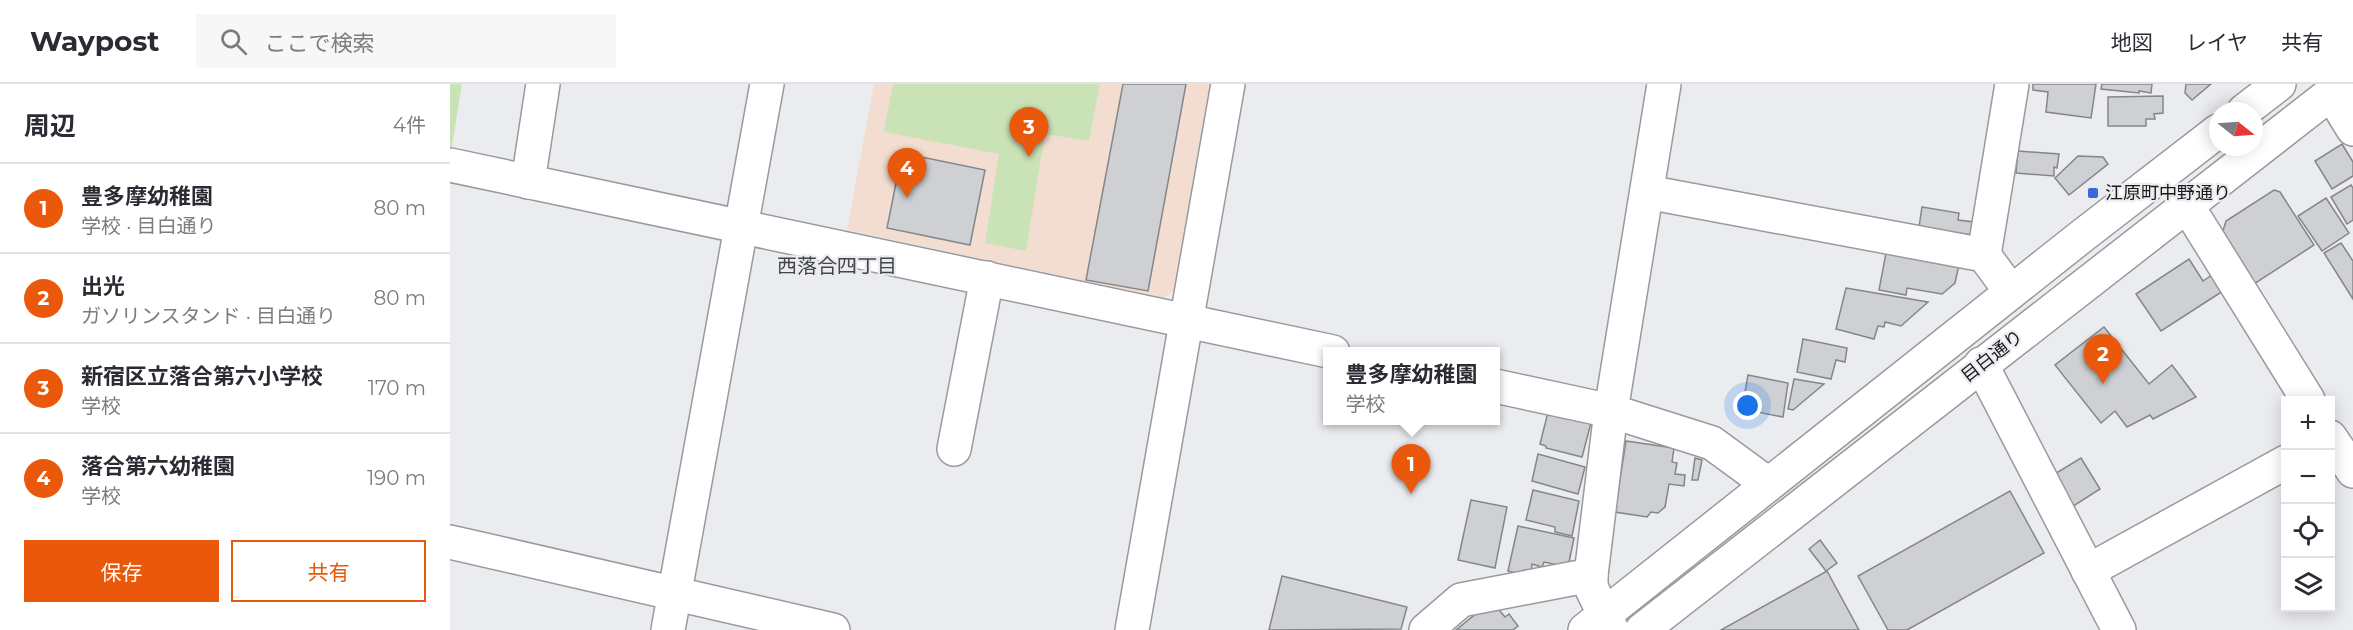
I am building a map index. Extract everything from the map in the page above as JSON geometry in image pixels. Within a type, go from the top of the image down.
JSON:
[{"type":"street","points":[[528,182],[543,84]]},
{"type":"street","points":[[668,630],[767,84]]},
{"type":"street","points":[[1132,630],[1228,84]]},
{"type":"street","points":[[1664,84],[1611,411],[1591,587],[1601,625],[1768,484],[2209,138]]},
{"type":"street","points":[[1984,255],[2012,84]]},
{"type":"street","points":[[2256,102],[2279,84]]},
{"type":"street","points":[[2337,88],[2353,129]]},
{"type":"street","name":"目白通り","points":[[1642,630],[1981,364],[2188,207],[2337,88]]},
{"type":"street","points":[[450,165],[1323,349]]},
{"type":"street","points":[[1647,192],[1984,255],[2011,292]]},
{"type":"street","points":[[2188,207],[2306,396]]},
{"type":"street","points":[[954,449],[987,278]]},
{"type":"street","points":[[1981,364],[2119,630]]},
{"type":"street","points":[[1500,387],[1611,411],[1712,443],[1768,484]]},
{"type":"street","points":[[2335,435],[2353,425]]},
{"type":"street","points":[[2335,443],[2353,471]]},
{"type":"street","points":[[2088,571],[2281,465]]},
{"type":"street","points":[[450,542],[833,630]]},
{"type":"street","points":[[1426,630],[1461,600],[1592,575]]},
{"type":"shaded area","points":[[874,84],[1212,84],[1174,290],[1164,298],[847,230]]},
{"type":"green space","points":[[450,84],[462,84],[451,152],[450,151]]},
{"type":"green space","points":[[893,84],[1100,84],[1089,141],[1045,134],[1026,251],[985,243],[999,154],[884,132]]},
{"type":"building","points":[[1123,84],[1186,84],[1148,291],[1086,280]]},
{"type":"building","points":[[2033,84],[2096,84],[2091,118],[2046,112],[2048,92],[2033,90]]},
{"type":"building","points":[[2102,84],[2152,84],[2151,93],[2139,91],[2139,93],[2101,89]]},
{"type":"building","points":[[2186,84],[2211,84],[2192,100],[2185,93]]},
{"type":"building","points":[[2163,96],[2163,113],[2154,114],[2155,119],[2146,119],[2146,126],[2108,126],[2108,97]]},
{"type":"building","points":[[2342,144],[2353,162],[2353,176],[2332,189],[2315,161]]},
{"type":"building","points":[[2018,151],[2059,154],[2057,168],[2054,167],[2054,176],[2016,173]]},
{"type":"building","points":[[902,153],[985,170],[970,245],[887,228]]},
{"type":"building","points":[[2078,156],[2103,157],[2108,164],[2069,195],[2055,178]]},
{"type":"building","points":[[2351,185],[2353,188],[2353,220],[2347,224],[2331,197]]},
{"type":"building","points":[[2274,190],[2280,192],[2314,245],[2254,284],[2222,234],[2226,221]]},
{"type":"building","points":[[2326,198],[2349,233],[2322,251],[2298,216]]},
{"type":"building","points":[[1922,207],[1959,213],[1958,220],[1974,222],[1972,235],[1919,227]]},
{"type":"building","points":[[2341,243],[2353,261],[2353,299],[2324,253]]},
{"type":"building","points":[[1887,248],[1960,260],[1955,283],[1942,294],[1907,288],[1906,295],[1879,290]]},
{"type":"building","points":[[2189,259],[2203,281],[2212,275],[2223,291],[2161,331],[2136,294]]},
{"type":"building","points":[[1846,288],[1928,302],[1901,326],[1885,322],[1884,327],[1878,326],[1874,339],[1836,329]]},
{"type":"building","points":[[2104,327],[2149,384],[2172,365],[2196,397],[2153,419],[2150,415],[2127,427],[2115,411],[2101,423],[2055,365]]},
{"type":"building","points":[[1803,339],[1847,348],[1845,362],[1836,360],[1831,379],[1797,372]]},
{"type":"building","points":[[1748,375],[1788,383],[1783,417],[1757,412],[1759,400],[1744,398]]},
{"type":"building","points":[[1794,379],[1824,384],[1793,410],[1788,409]]},
{"type":"building","points":[[1548,412],[1592,419],[1582,457],[1546,448],[1540,444]]},
{"type":"building","points":[[1626,441],[1674,448],[1672,462],[1677,463],[1675,474],[1685,475],[1684,486],[1669,484],[1665,507],[1658,513],[1651,512],[1647,517],[1615,512]]},
{"type":"building","points":[[1538,454],[1585,467],[1578,494],[1532,481]]},
{"type":"building","points":[[1695,458],[1702,460],[1698,480],[1692,480]]},
{"type":"building","points":[[2081,458],[2100,489],[2072,507],[2053,475]]},
{"type":"building","points":[[1533,490],[1579,501],[1572,536],[1555,532],[1555,527],[1526,520]]},
{"type":"building","points":[[2010,491],[2044,553],[1907,630],[1888,630],[1858,576]]},
{"type":"building","points":[[1471,500],[1507,507],[1495,568],[1458,560]]},
{"type":"building","points":[[1518,526],[1574,538],[1568,567],[1544,562],[1542,567],[1532,564],[1531,572],[1525,570],[1524,575],[1508,571]]},
{"type":"building","points":[[1820,540],[1837,563],[1826,571],[1809,549]]},
{"type":"building","points":[[1827,571],[1859,630],[1721,630]]},
{"type":"building","points":[[1282,576],[1407,607],[1401,629],[1269,630]]},
{"type":"building","points":[[1499,610],[1505,617],[1509,614],[1518,626],[1513,630],[1456,630],[1477,613]]},
{"type":"place","name":"新宿区立落合第六小学校","points":[[1029,157]]},
{"type":"place","name":"江原町中野通り","points":[[2093,193]]},
{"type":"place","name":"落合第六幼稚園","points":[[907,198]]},
{"type":"place","name":"出光","points":[[2103,384]]},
{"type":"place","name":"豊多摩幼稚園","points":[[1411,494]]},
{"type":"district","name":"西落合四丁目","points":[[837,266]]}]
